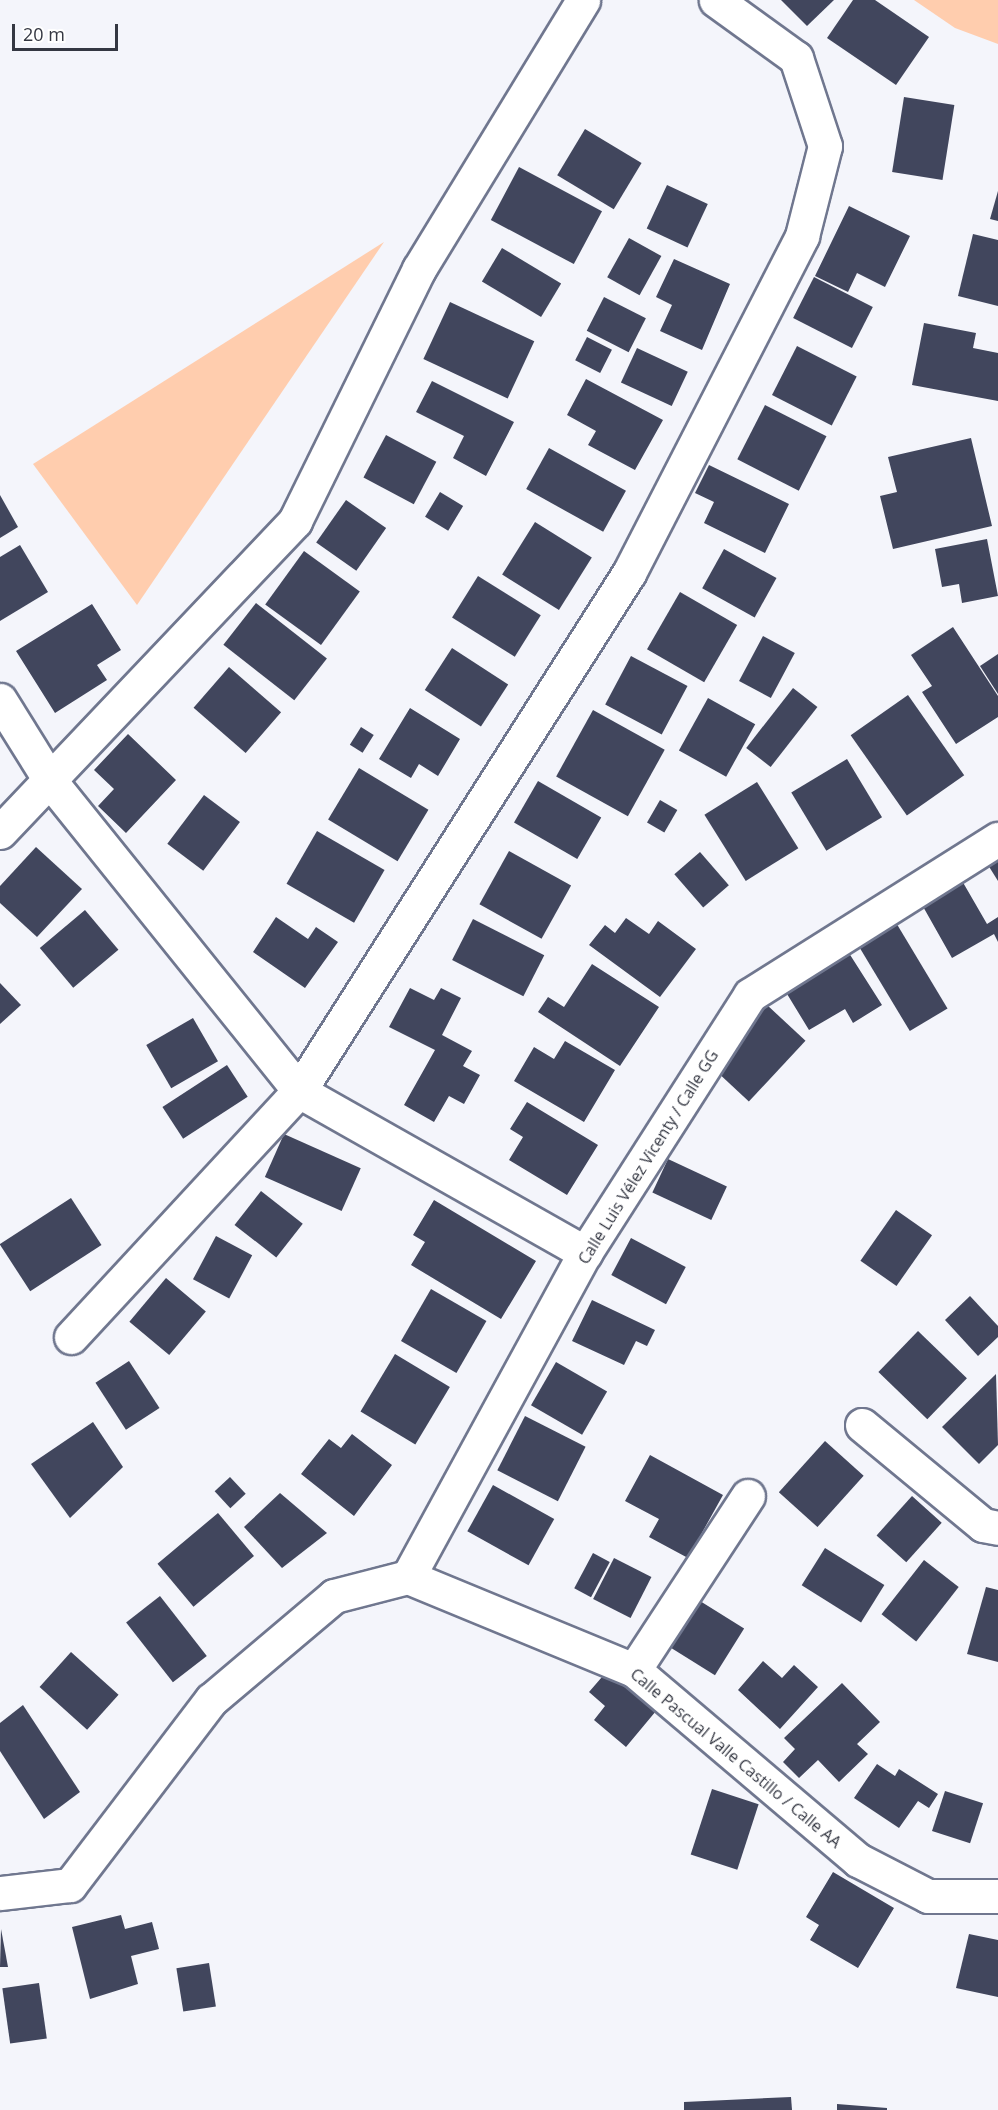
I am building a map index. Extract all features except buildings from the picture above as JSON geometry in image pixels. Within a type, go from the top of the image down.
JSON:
[{"type":"street","points":[[0,832],[51,782],[295,521],[419,269],[583,0]]},
{"type":"street","points":[[70,1337],[299,1091],[630,573],[802,236],[825,146],[796,58],[716,0]]},
{"type":"street","points":[[0,700],[51,782],[299,1091],[585,1253]]},
{"type":"street","name":"Calle Luis Vélez Vicenty / Calle GG","points":[[408,1577],[585,1253],[750,995],[998,839]]},
{"type":"street","points":[[862,1425],[983,1526],[998,1528]]},
{"type":"street","points":[[634,1670],[748,1496]]},
{"type":"street","points":[[0,1893],[70,1885],[211,1700],[334,1596],[408,1577]]},
{"type":"street","name":"Calle Pascual Valle Castillo / Calle AA","points":[[408,1577],[634,1670],[858,1860],[928,1896],[998,1896]]},
{"type":"shaded area","points":[[914,0],[998,0],[998,44],[955,28]]},
{"type":"shaded area","points":[[384,242],[137,605],[33,464]]}]
